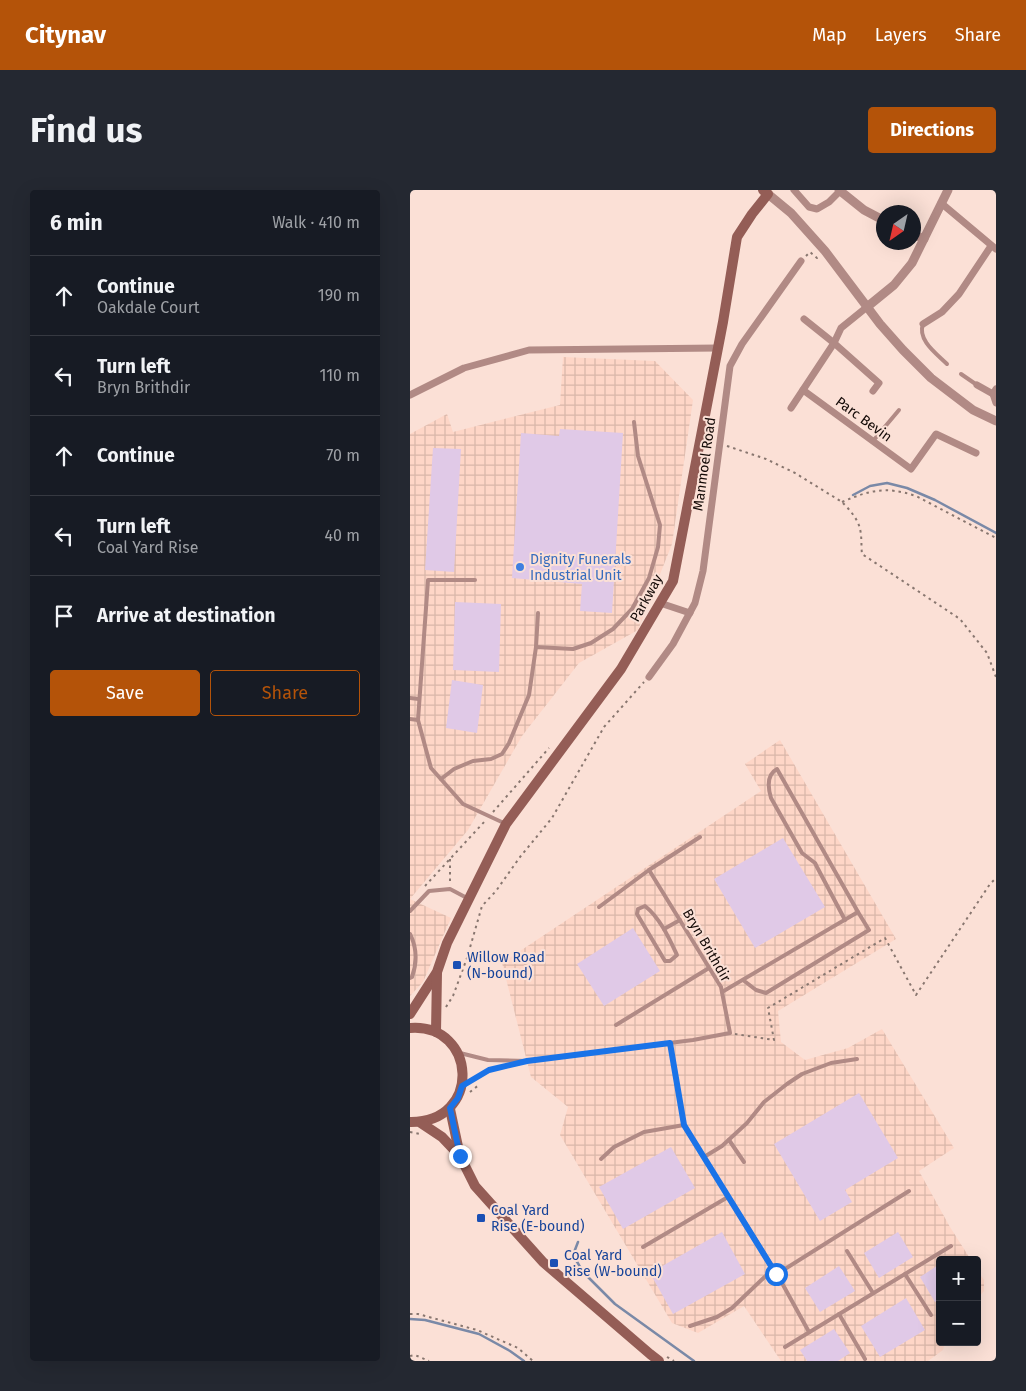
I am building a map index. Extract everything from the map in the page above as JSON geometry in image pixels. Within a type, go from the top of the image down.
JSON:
[{"type":"main road","name":"Parkway","points":[[437,972],[448,943],[506,824],[621,669],[673,581],[718,348],[737,237],[765,192]]},
{"type":"main road","points":[[436,1032],[437,972]]},
{"type":"main road","points":[[410,1014],[437,972]]},
{"type":"main road","points":[[410,1028],[424,1028],[436,1032],[449,1040],[462,1063],[465,1089],[450,1108],[436,1118],[415,1123]]},
{"type":"main road","points":[[450,1108],[460,1156],[475,1186],[542,1262],[650,1354],[663,1359]]},
{"type":"main road","points":[[415,1123],[442,1137],[460,1156]]},
{"type":"street","points":[[794,190],[809,207],[817,210],[830,202],[840,191],[864,210],[876,216]]},
{"type":"street","points":[[791,408],[834,343],[841,328],[894,285],[912,263],[948,190]]},
{"type":"street","points":[[765,192],[791,213],[825,251],[867,307],[931,378],[973,410],[996,421]]},
{"type":"street","points":[[923,324],[942,312],[959,294],[994,248],[941,203]]},
{"type":"street","name":"Manmoel Road","points":[[649,676],[674,644],[695,604],[704,571],[730,366],[742,344],[801,261]]},
{"type":"street","name":"Parc Bevin","points":[[804,319],[880,383],[873,391]]},
{"type":"street","points":[[410,395],[464,368],[529,350],[718,348]]},
{"type":"street","points":[[977,385],[994,392],[996,403]]},
{"type":"street","name":"Parc Bevin","points":[[803,390],[911,469],[936,434],[976,453]]},
{"type":"street","points":[[660,603],[690,613]]},
{"type":"lane","points":[[923,324],[921,330],[922,337],[928,346],[947,364]]},
{"type":"lane","points":[[961,374],[977,385]]},
{"type":"lane","points":[[873,442],[899,410]]},
{"type":"lane","points":[[536,647],[573,649],[591,643],[613,629],[632,609],[649,578],[658,547],[660,525],[638,456],[634,422]]},
{"type":"lane","points":[[475,580],[428,580],[418,720],[431,768],[441,780],[462,804],[506,824]]},
{"type":"lane","points":[[441,780],[454,768],[473,761],[491,759],[502,754],[509,743],[529,695],[536,647],[538,613]]},
{"type":"lane","points":[[410,698],[419,699]]},
{"type":"lane","points":[[410,718],[418,720]]},
{"type":"lane","points":[[743,980],[756,990],[766,994],[869,930],[777,769],[769,776],[769,792],[802,853],[815,863],[845,920]]},
{"type":"lane","points":[[600,907],[649,870],[700,838]]},
{"type":"lane","name":"Bryn Brithdir","points":[[649,870],[721,987],[730,1033]]},
{"type":"lane","points":[[410,911],[430,891],[450,888],[469,899]]},
{"type":"lane","points":[[645,906],[650,910],[664,929],[677,955],[670,961],[665,961],[660,953],[637,914],[638,908],[645,906]]},
{"type":"lane","points":[[722,992],[858,912]]},
{"type":"lane","points":[[664,929],[680,920]]},
{"type":"lane","points":[[410,934],[415,957],[415,968],[410,978]]},
{"type":"lane","points":[[616,1024],[709,968]]},
{"type":"lane","points":[[465,1089],[489,1070],[527,1061],[693,1040],[730,1033]]},
{"type":"lane","points":[[670,1043],[684,1125],[773,1269],[809,1332]]},
{"type":"lane","points":[[458,1053],[488,1060],[527,1061]]},
{"type":"lane","points":[[704,1157],[722,1146],[747,1123],[764,1102],[802,1074],[831,1063],[857,1059]]},
{"type":"lane","points":[[601,1159],[614,1147],[644,1132],[684,1125]]},
{"type":"lane","points":[[729,1140],[744,1162]]},
{"type":"lane","points":[[776,1274],[909,1191]]},
{"type":"lane","points":[[642,1247],[728,1197]]},
{"type":"lane","points":[[785,1347],[951,1246]]},
{"type":"lane","points":[[848,1251],[873,1294]]},
{"type":"lane","points":[[690,1326],[717,1317],[732,1308],[773,1269]]},
{"type":"lane","points":[[905,1274],[931,1315]]},
{"type":"lane","points":[[839,1314],[865,1358]]},
{"type":"path","points":[[720,444],[766,459],[795,473],[842,502],[856,519],[860,528],[862,554],[960,619],[987,653],[996,677]]},
{"type":"path","points":[[842,502],[882,489],[904,492],[916,496],[996,538]]},
{"type":"path","points":[[436,1021],[453,996],[467,958],[482,906],[496,891],[520,857],[552,818],[604,727],[649,676]]},
{"type":"path","points":[[424,886],[553,745]]},
{"type":"path","points":[[450,859],[450,888]]},
{"type":"path","points":[[730,1033],[774,1040],[768,1008],[885,938],[916,995],[990,884],[996,878]]},
{"type":"path","points":[[465,1089],[482,1082]]},
{"type":"path","points":[[410,1314],[418,1314],[477,1330],[518,1348],[533,1361]]},
{"type":"path","points":[[410,1356],[415,1355],[429,1361]]},
{"type":"path","points":[[663,1359],[674,1361]]},
{"type":"shaded area","points":[[563,357],[655,361],[693,400],[672,544],[638,630],[579,663],[522,736],[468,830],[410,899],[410,434],[447,414],[453,432],[560,405]]},
{"type":"shaded area","points":[[780,740],[896,939],[778,1011],[781,1042],[805,1060],[848,1048],[882,1029],[954,1148],[919,1171],[968,1256],[936,1256],[936,1346],[944,1346],[943,1350],[928,1361],[781,1361],[744,1306],[698,1333],[672,1323],[560,1135],[568,1107],[531,1077],[502,963],[761,791],[745,764]]},
{"type":"shaded area","points":[[410,899],[451,918],[423,982],[410,996]]},
{"type":"shaded area","points":[[981,1276],[984,1280],[984,1291],[981,1294]]},
{"type":"building","points":[[560,429],[623,433],[612,613],[580,611],[582,584],[512,578],[521,433],[559,436]]},
{"type":"building","points":[[433,448],[461,449],[454,572],[425,570]]},
{"type":"building","points":[[455,602],[501,604],[499,672],[453,670]]},
{"type":"building","points":[[452,680],[483,685],[477,733],[446,728]]},
{"type":"building","points":[[783,838],[825,907],[755,948],[714,879]]},
{"type":"building","points":[[633,928],[660,971],[604,1006],[577,964]]},
{"type":"building","points":[[859,1093],[898,1158],[845,1190],[852,1202],[820,1221],[774,1144]]},
{"type":"building","points":[[671,1147],[695,1188],[623,1229],[599,1187]]},
{"type":"building","points":[[722,1232],[745,1274],[673,1314],[650,1273]]},
{"type":"building","points":[[898,1232],[913,1257],[879,1278],[864,1253]]},
{"type":"building","points":[[839,1266],[855,1291],[820,1312],[805,1288]]},
{"type":"building","points":[[936,1267],[936,1301],[935,1302],[920,1277]]},
{"type":"building","points":[[906,1298],[925,1330],[880,1357],[861,1326]]},
{"type":"building","points":[[834,1329],[850,1353],[838,1361],[807,1361],[800,1350]]},
{"type":"waterway","points":[[853,495],[870,486],[887,483],[907,488],[935,500],[996,533]]},
{"type":"waterway","points":[[578,1242],[573,1255],[583,1272],[615,1304],[694,1361]]},
{"type":"waterway","points":[[410,1319],[425,1320],[479,1334],[524,1361]]},
{"type":"place","name":"Dignity Funerals Industrial Unit","points":[[520,567]]},
{"type":"place","name":"Willow Road (N-bound)","points":[[457,965]]},
{"type":"place","name":"Coal Yard Rise (E-bound)","points":[[481,1218]]},
{"type":"place","name":"Coal Yard Rise (W-bound)","points":[[554,1263]]},
{"type":"route","points":[[460,1156],[450,1108],[458,1098],[462,1086],[489,1070],[527,1061],[670,1043],[684,1125],[776,1274]]}]
